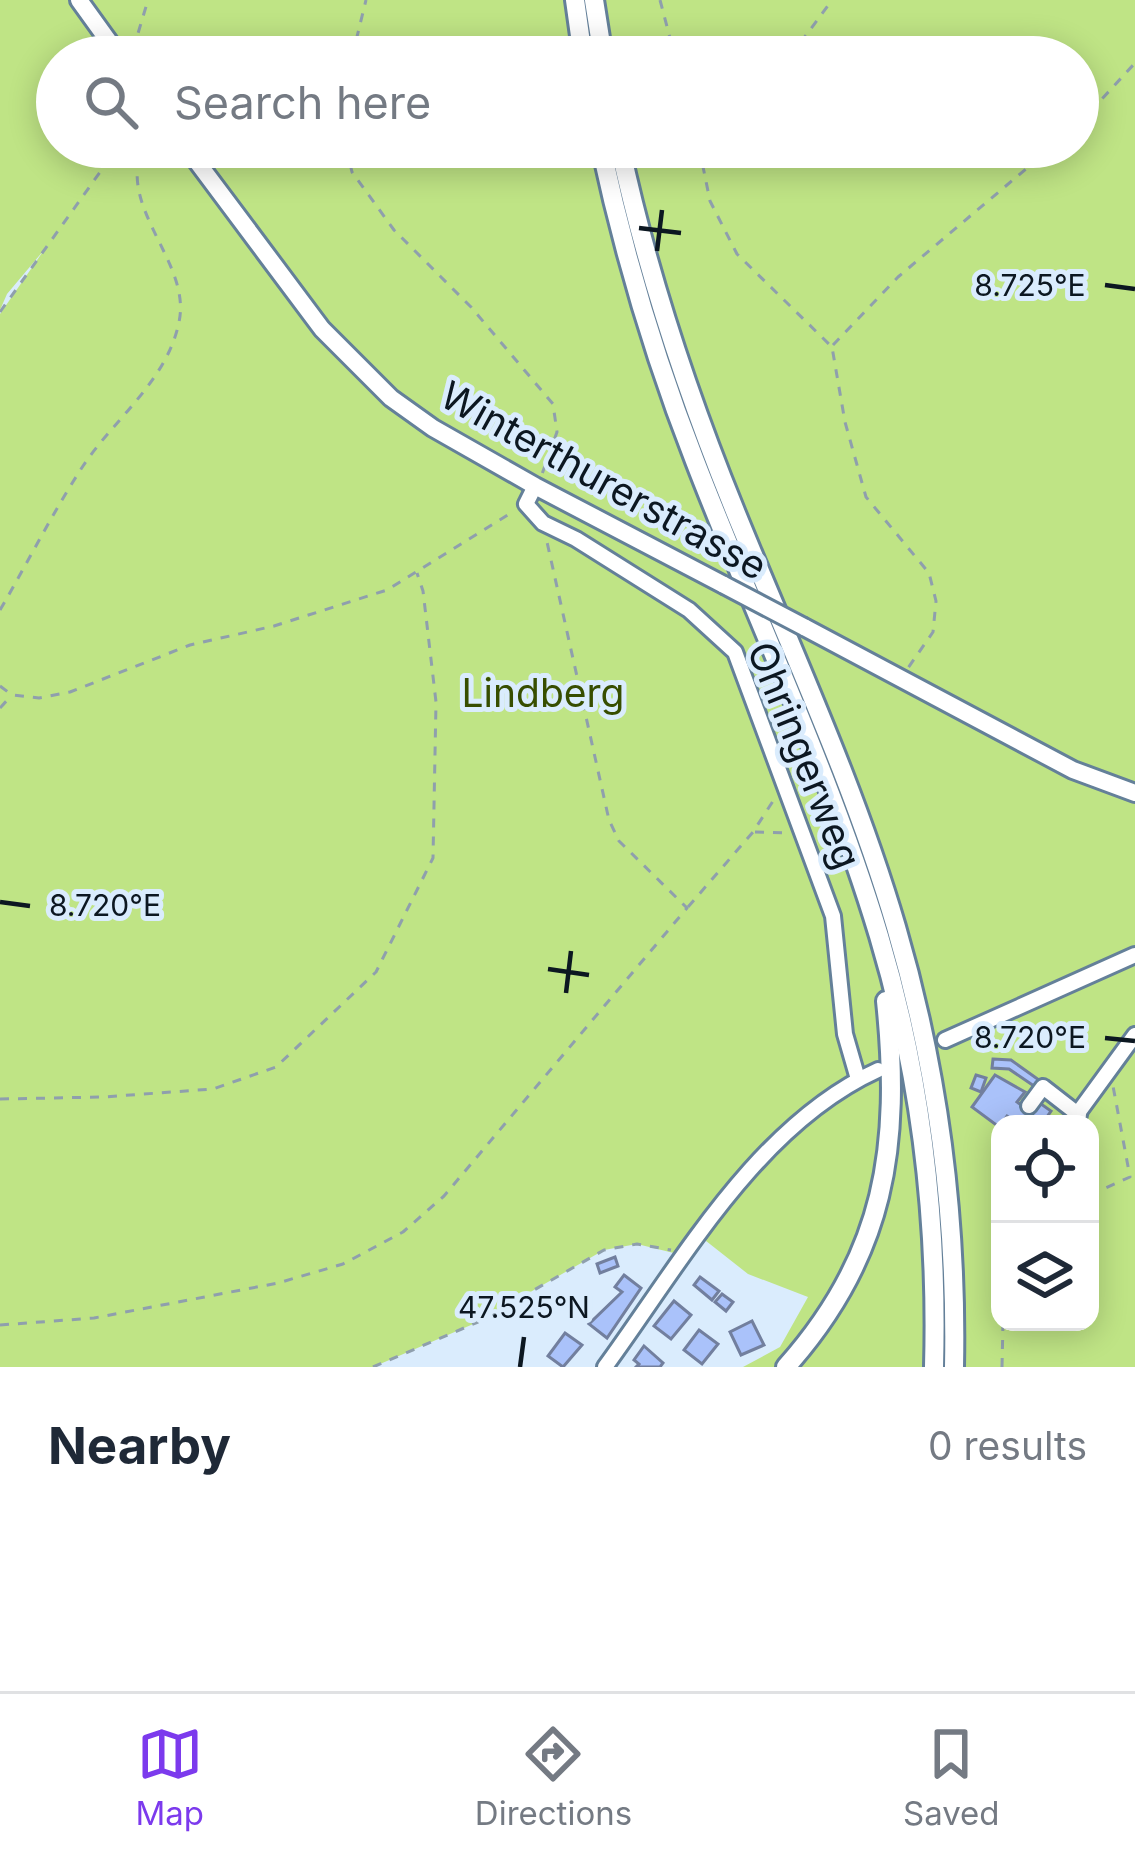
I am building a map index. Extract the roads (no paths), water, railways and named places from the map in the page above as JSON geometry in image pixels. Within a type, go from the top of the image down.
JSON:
[{"type":"highway","points":[[574,0],[580,36]]},
{"type":"highway","points":[[594,0],[600,36]]},
{"type":"highway","points":[[606,168],[635,287],[670,393],[830,794],[879,937],[904,1032],[922,1136],[934,1259],[934,1367]]},
{"type":"highway","points":[[625,168],[651,270],[694,404],[848,787],[905,957],[930,1062],[946,1165],[954,1367]]},
{"type":"highway","points":[[785,1367],[847,1281],[884,1179],[894,1088],[879,937]]},
{"type":"main road","points":[[79,0],[106,36]]},
{"type":"main road","name":"Winterthurerstrasse","points":[[202,168],[322,329],[363,374],[434,428],[1073,770],[1135,793]]},
{"type":"street","name":"Ohringerweg","points":[[536,486],[526,504],[543,523],[577,539],[688,610],[728,643],[743,667],[833,916],[845,1034],[858,1079]]},
{"type":"street","points":[[946,1040],[1135,955]]},
{"type":"street","points":[[1078,1115],[1135,1034]]},
{"type":"street","points":[[604,1367],[777,1140],[815,1106],[878,1070]]},
{"type":"street","points":[[1029,1106],[1042,1088],[1071,1115]]},
{"type":"park label","name":"Lindberg","points":[[543,692]]}]
